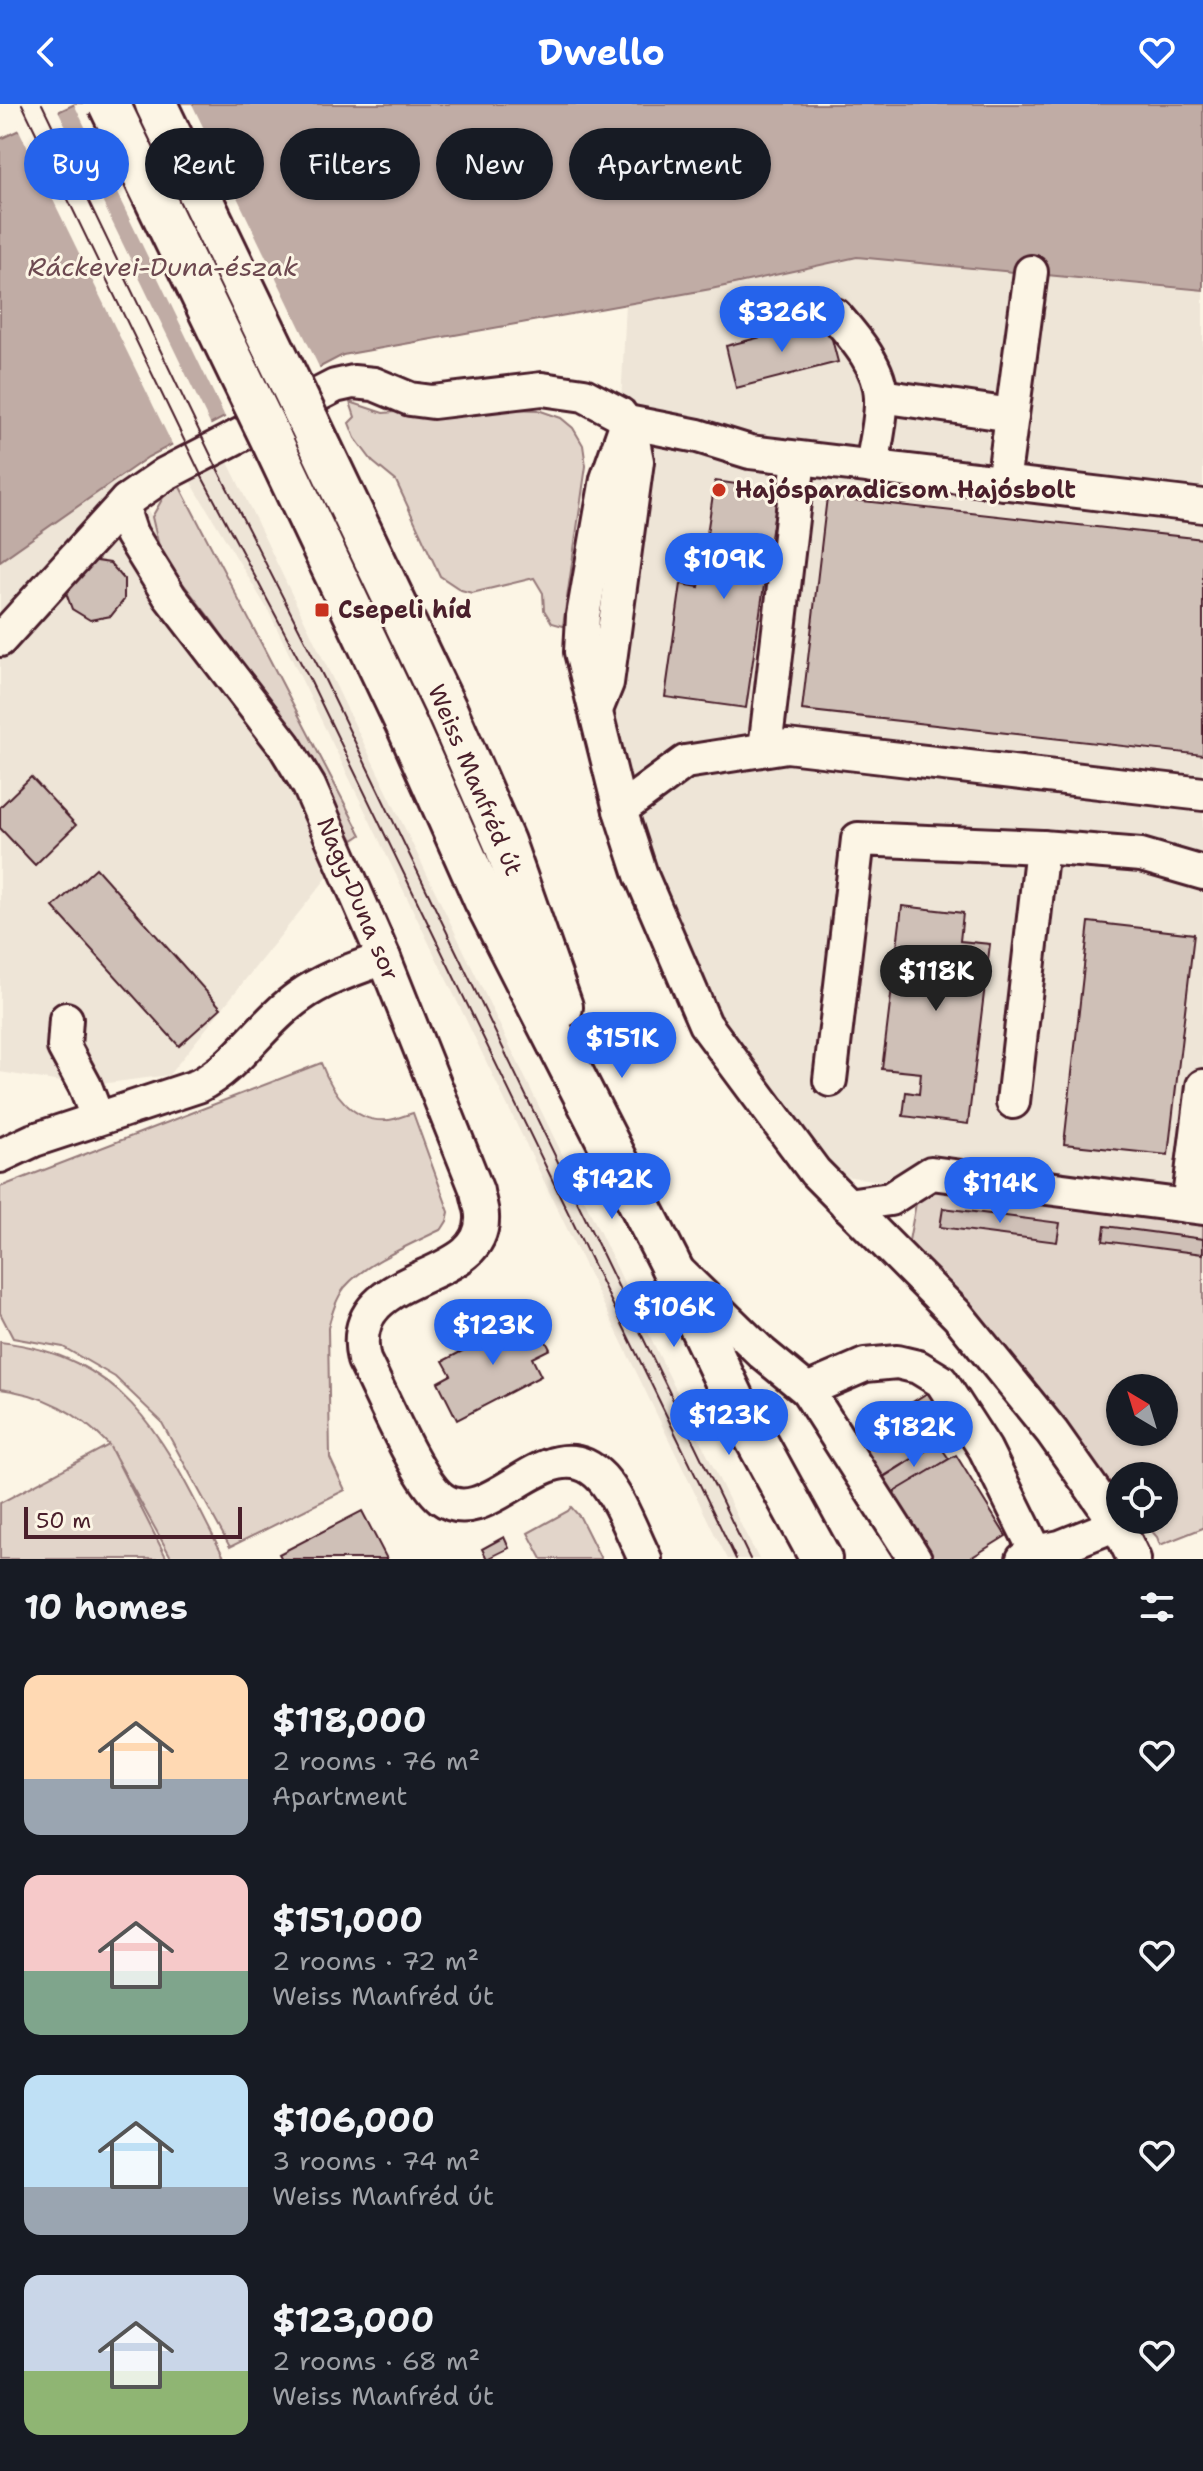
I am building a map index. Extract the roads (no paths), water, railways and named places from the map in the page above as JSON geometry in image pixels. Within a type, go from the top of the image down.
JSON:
[{"type":"main road","name":"Weiss Manfréd út","points":[[109,104],[408,728],[484,899],[669,1262],[738,1407],[821,1559]]},
{"type":"main road","name":"Weiss Manfréd út","points":[[156,104],[447,711],[504,842],[613,1151]]},
{"type":"lane","points":[[1003,483],[1031,272]]},
{"type":"lane","points":[[835,315],[872,366],[881,396],[872,467]]},
{"type":"lane","points":[[0,640],[126,501],[165,474],[335,386],[353,382],[374,384],[410,399],[433,402],[542,389],[584,395],[620,414],[627,422],[637,461],[607,683],[596,710],[620,810],[641,875],[705,1024],[815,1172],[958,1316],[1052,1432],[1106,1508]]},
{"type":"lane","points":[[881,396],[1012,415]]},
{"type":"lane","points":[[627,422],[698,436],[750,452],[1203,506]]},
{"type":"lane","points":[[765,749],[799,459]]},
{"type":"lane","name":"Nagy-Duna sor","points":[[126,501],[125,516],[131,534],[170,597],[284,745],[309,786],[384,958],[477,1191],[483,1217],[479,1234],[468,1251],[392,1292],[373,1306],[363,1325],[360,1343],[364,1360],[425,1480],[443,1499],[464,1505],[487,1500],[537,1469],[563,1463],[585,1466],[602,1478],[612,1493],[645,1559]]},
{"type":"lane","points":[[620,810],[685,762],[787,746],[1203,794]]},
{"type":"lane","points":[[830,1080],[858,839],[1141,855],[1203,873]]},
{"type":"lane","points":[[1013,1102],[1042,847]]},
{"type":"lane","points":[[0,1156],[34,1140],[97,1117],[168,1097],[217,1076],[299,997],[333,977],[384,958]]},
{"type":"lane","points":[[66,1019],[64,1047],[97,1117]]},
{"type":"lane","points":[[847,1205],[890,1199],[931,1173],[1195,1207],[1203,1086]]},
{"type":"lane","points":[[669,1262],[762,1353],[807,1390],[915,1559]]},
{"type":"lane","points":[[807,1390],[865,1365],[897,1362],[918,1367],[941,1381],[985,1449],[1030,1555],[1106,1528]]},
{"type":"lane","points":[[1122,1534],[1134,1559]]},
{"type":"water","name":"Ráckevei-Duna-észak","points":[[75,104],[1203,104],[1203,290],[857,257],[711,289],[343,355],[148,457],[0,561],[0,139]]},
{"type":"tram line","points":[[22,104],[200,473],[311,682],[736,1559]]},
{"type":"tram line","points":[[42,104],[750,1559]]},
{"type":"place","name":"Hajósparadicsom Hajósbolt","points":[[719,490]]},
{"type":"place","name":"Csepeli híd","points":[[322,610]]}]
